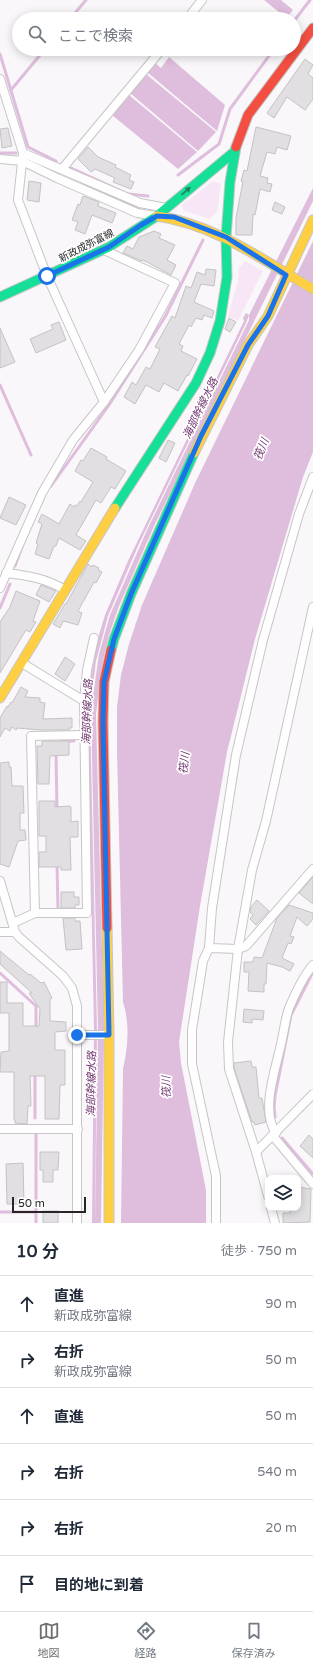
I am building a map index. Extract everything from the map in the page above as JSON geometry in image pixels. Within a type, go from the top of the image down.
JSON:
[{"type":"street","points":[[192,12],[202,0]]},
{"type":"street","name":"新政成弥富線","points":[[301,44],[313,28]]},
{"type":"street","points":[[62,169],[156,56]]},
{"type":"street","name":"新政成弥富線","points":[[0,698],[100,531],[196,383],[210,353],[220,321],[227,277],[226,237],[234,152],[248,115],[292,56]]},
{"type":"street","points":[[0,79],[23,157],[18,200],[47,276],[104,402]]},
{"type":"street","name":"新政成弥富線","points":[[0,297],[104,250],[157,216],[234,152]]},
{"type":"street","points":[[23,157],[57,178],[137,213],[174,217],[226,237],[284,274],[313,289]]},
{"type":"street","points":[[0,159],[23,157],[62,169],[140,203],[166,208]]},
{"type":"street","points":[[109,1223],[103,722],[104,682],[114,639],[131,594],[201,436],[248,345],[268,316],[284,274],[313,220]]},
{"type":"street","points":[[0,588],[3,577],[42,493],[73,440],[104,402],[139,350],[175,283],[104,250]]},
{"type":"street","points":[[216,1223],[216,1176],[192,1064],[191,1052],[193,1024],[203,961],[209,948],[212,908],[236,755],[263,640],[299,514],[313,477]]},
{"type":"street","points":[[3,577],[38,577],[65,590]]},
{"type":"street","points":[[265,1185],[229,1069],[228,1058],[238,948],[252,870],[266,821],[313,607]]},
{"type":"street","points":[[13,923],[35,913],[87,914],[83,735],[87,670],[94,638]]},
{"type":"street","points":[[22,663],[84,701]]},
{"type":"street","points":[[35,913],[31,736],[83,735]]},
{"type":"street","points":[[209,948],[238,948],[246,946],[313,869]]},
{"type":"street","points":[[0,881],[15,932],[18,937],[63,976],[72,988],[77,1006],[77,1223]]},
{"type":"street","points":[[0,932],[15,932]]},
{"type":"street","points":[[313,965],[308,971],[289,1008],[271,1088],[269,1115],[274,1134],[313,1184]]},
{"type":"street","points":[[77,1035],[107,1035]]},
{"type":"street","points":[[256,1152],[313,1094]]},
{"type":"street","points":[[0,1129],[78,1129]]},
{"type":"street","points":[[272,1211],[275,1223]]},
{"type":"shaded area","points":[[213,181],[221,184],[217,212],[209,219],[183,210],[182,205]]},
{"type":"shaded area","points":[[245,261],[263,271],[238,321],[228,316],[238,281],[239,268]]},
{"type":"water","points":[[264,0],[281,0],[293,10],[291,12],[279,12]]},
{"type":"water","points":[[169,57],[225,105],[217,131],[147,72],[155,63],[161,68]]},
{"type":"water","points":[[146,74],[216,132],[198,151],[130,93]]},
{"type":"water","points":[[129,95],[197,152],[178,169],[112,115]]},
{"type":"water","points":[[313,188],[313,201],[155,524],[119,606],[109,635],[103,660],[96,714],[104,1031],[101,1223],[95,1223],[98,1030],[91,710],[99,654],[110,615],[147,530],[249,320],[249,315]]},
{"type":"water","name":"筏川","points":[[313,241],[313,452],[303,477],[255,639],[227,752],[200,906],[179,1042],[181,1063],[206,1190],[206,1223],[121,1223],[123,1069],[128,1036],[127,1018],[123,1002],[117,751],[117,707],[121,675],[129,644],[142,605],[196,481]]},
{"type":"water","points":[[246,313],[249,315],[246,323],[138,546],[108,616],[96,661],[90,713],[97,1030],[95,1223],[92,1223],[94,1030],[88,734],[90,682],[98,638],[105,615],[128,561],[244,321],[243,318]]},
{"type":"building","points":[[305,59],[313,65],[308,74],[313,78],[313,99],[305,110],[287,97],[274,118],[267,113]]},
{"type":"building","points":[[256,127],[291,136],[287,150],[277,147],[275,154],[267,152],[260,176],[268,178],[267,183],[272,184],[270,192],[260,189],[255,215],[253,214],[252,235],[236,235],[236,218],[243,181],[241,181],[244,170],[247,171]]},
{"type":"building","points":[[8,128],[12,146],[2,148],[0,129]]},
{"type":"building","points":[[88,147],[98,157],[116,165],[115,167],[131,175],[129,180],[134,182],[131,189],[113,182],[115,178],[95,169],[91,172],[78,159]]},
{"type":"building","points":[[29,181],[41,183],[39,202],[27,200]]},
{"type":"building","points":[[83,196],[99,202],[98,206],[116,213],[112,223],[92,215],[85,234],[75,230],[78,222],[72,220],[78,204],[80,205]]},
{"type":"building","points":[[275,202],[285,207],[282,214],[272,210]]},
{"type":"building","points":[[154,231],[161,234],[159,238],[175,245],[167,260],[176,265],[171,275],[147,262],[123,253],[127,246],[133,249],[139,237]]},
{"type":"building","points":[[206,269],[216,270],[214,286],[201,284],[194,302],[214,311],[212,318],[204,315],[202,320],[196,318],[191,327],[189,325],[179,344],[183,346],[181,351],[197,359],[178,391],[164,383],[159,392],[146,385],[135,404],[124,397],[132,382],[136,385],[146,367],[150,369],[160,349],[155,347],[172,316],[175,318],[186,286],[191,288],[197,272],[205,275]]},
{"type":"building","points":[[229,318],[236,322],[230,332],[225,329]]},
{"type":"building","points":[[59,322],[66,340],[36,353],[30,339],[53,329],[51,325]]},
{"type":"building","points":[[0,328],[15,362],[0,368]]},
{"type":"building","points":[[168,440],[175,443],[166,462],[159,458]]},
{"type":"building","points":[[91,448],[107,457],[106,459],[126,471],[115,489],[111,487],[101,503],[96,500],[76,535],[86,541],[80,550],[59,538],[49,559],[35,554],[38,544],[36,543],[42,524],[38,522],[42,514],[59,524],[70,504],[74,507],[75,505],[77,506],[93,482],[75,471],[81,460],[83,461]]},
{"type":"building","points":[[9,497],[26,505],[16,525],[0,518]]},
{"type":"building","points":[[88,564],[92,567],[93,565],[99,568],[98,570],[102,572],[96,583],[94,582],[78,611],[82,613],[78,625],[63,621],[60,628],[53,624]]},
{"type":"building","points":[[41,585],[56,591],[49,602],[36,595]]},
{"type":"building","points":[[16,591],[40,601],[33,621],[36,622],[30,632],[26,630],[0,673],[0,622],[10,607]]},
{"type":"building","points":[[65,657],[75,664],[65,681],[55,674]]},
{"type":"building","points":[[21,687],[28,691],[25,697],[40,698],[40,702],[45,703],[43,719],[72,718],[72,728],[69,728],[69,730],[42,730],[17,728],[16,730],[12,727],[10,731],[5,728],[0,737],[0,718],[7,706],[8,707],[11,702],[12,703]]},
{"type":"building","points":[[42,741],[69,741],[69,755],[50,756],[49,784],[38,784],[37,746],[42,746]]},
{"type":"building","points":[[9,762],[9,767],[11,767],[12,786],[23,786],[24,813],[20,813],[20,830],[25,830],[26,840],[18,841],[9,867],[0,864],[0,763]]},
{"type":"building","points":[[39,801],[55,801],[55,807],[71,807],[71,822],[78,821],[78,837],[70,837],[71,870],[61,870],[61,867],[39,867],[39,852],[46,852],[46,836],[39,836]]},
{"type":"building","points":[[313,877],[313,904],[299,893]]},
{"type":"building","points":[[61,892],[74,892],[74,897],[79,897],[79,905],[75,905],[75,908],[61,908]]},
{"type":"building","points":[[257,900],[269,911],[256,925],[250,919],[253,915],[250,912],[251,907]]},
{"type":"building","points":[[289,905],[313,913],[313,919],[307,926],[297,917],[290,936],[294,937],[291,944],[288,943],[282,958],[294,964],[290,971],[267,963],[264,992],[248,991],[249,972],[244,972],[244,962],[253,962],[254,957],[262,958],[277,918]]},
{"type":"building","points":[[63,918],[75,918],[75,921],[80,921],[82,949],[66,950]]},
{"type":"building","points":[[0,951],[29,975],[30,974],[41,983],[44,982],[52,998],[50,999],[50,1021],[66,1022],[66,1031],[55,1032],[55,1050],[65,1050],[65,1085],[60,1085],[59,1119],[45,1119],[45,1076],[30,1076],[31,1106],[28,1106],[27,1124],[15,1123],[14,1072],[0,1072],[1,1052],[9,1051],[9,1013],[0,1013],[0,982],[7,982],[7,1003],[23,1003],[23,1026],[39,1026],[40,1009],[29,993],[32,993],[0,964]]},
{"type":"building","points":[[244,1009],[264,1011],[263,1020],[252,1019],[252,1023],[243,1022]]},
{"type":"building","points":[[251,1061],[252,1067],[256,1067],[259,1098],[262,1098],[266,1122],[255,1125],[254,1122],[252,1122],[234,1068],[234,1063]]},
{"type":"building","points":[[309,1135],[313,1139],[313,1158],[300,1146]]},
{"type":"building","points":[[40,1152],[59,1152],[58,1170],[53,1170],[53,1182],[43,1182],[43,1170],[40,1170]]},
{"type":"building","points":[[23,1163],[24,1204],[7,1204],[6,1164]]},
{"type":"building","points":[[301,1187],[311,1189],[310,1222],[283,1223],[283,1213],[290,1213],[290,1211],[301,1211]]},
{"type":"building","points":[[43,1211],[58,1211],[58,1223],[43,1223]]},
{"type":"waterway","points":[[76,12],[86,0]]},
{"type":"waterway","points":[[301,12],[310,0]]},
{"type":"waterway","points":[[0,54],[28,147],[56,161]]},
{"type":"waterway","points":[[11,90],[39,56]]},
{"type":"waterway","points":[[178,175],[219,144],[230,109],[269,56]]},
{"type":"waterway","points":[[0,153],[16,153]]},
{"type":"waterway","points":[[71,168],[128,194],[148,196]]},
{"type":"waterway","points":[[81,182],[139,209]]},
{"type":"waterway","points":[[51,486],[109,405],[165,317],[203,240]]},
{"type":"waterway","points":[[0,385],[31,455]]},
{"type":"waterway","points":[[15,566],[22,547]]},
{"type":"waterway","points":[[0,608],[10,584]]},
{"type":"waterway","name":"海部幹線水路","points":[[62,741],[74,741]]},
{"type":"waterway","points":[[56,753],[57,811]]},
{"type":"waterway","points":[[57,865],[58,909]]},
{"type":"waterway","points":[[275,1117],[275,1096],[291,1015],[313,972]]},
{"type":"waterway","points":[[0,973],[36,1006],[36,1030]]},
{"type":"waterway","points":[[35,1074],[35,1118]]},
{"type":"waterway","points":[[36,1134],[36,1223]]},
{"type":"waterway","points":[[282,1138],[313,1174]]},
{"type":"waterway","points":[[0,1212],[35,1212]]},
{"type":"traffic: fast","points":[[115,508],[196,383],[210,353],[220,321],[227,277],[226,237],[230,182],[236,147]]},
{"type":"traffic: fast","points":[[0,297],[109,247],[157,216],[234,152]]},
{"type":"traffic: fast","points":[[111,650],[131,594],[194,453]]},
{"type":"traffic: slow","points":[[157,216],[200,227],[219,235],[313,289]]},
{"type":"traffic: slow","points":[[194,453],[248,345],[268,316],[313,220]]},
{"type":"traffic: slow","points":[[0,698],[115,508]]},
{"type":"traffic: slow","points":[[107,928],[109,1035],[109,1223]]},
{"type":"traffic: jam","points":[[301,44],[313,28]]},
{"type":"traffic: jam","points":[[236,147],[248,115],[292,56]]},
{"type":"traffic: jam","points":[[107,928],[103,722],[104,682],[111,650]]},
{"type":"route","points":[[47,276],[109,247],[157,216],[174,217],[226,237],[286,275],[268,316],[248,345],[201,436],[131,594],[114,639],[104,682],[103,722],[109,1035],[77,1035]]}]
